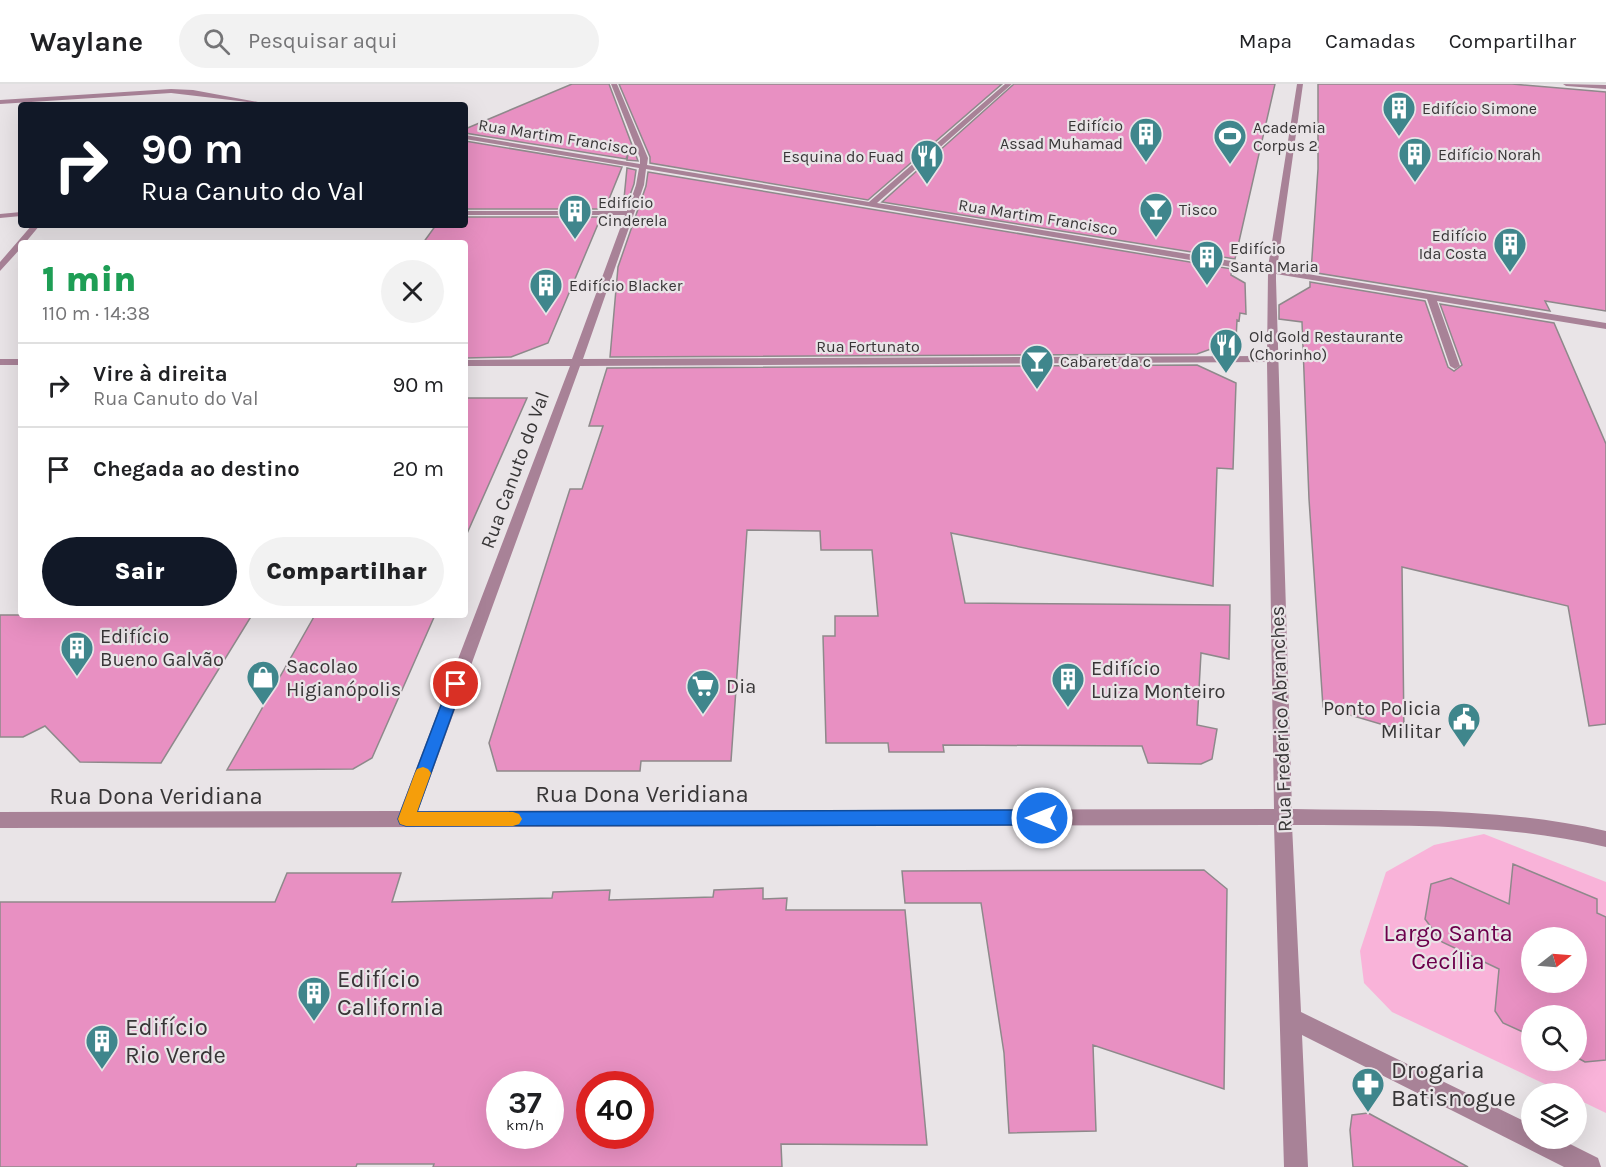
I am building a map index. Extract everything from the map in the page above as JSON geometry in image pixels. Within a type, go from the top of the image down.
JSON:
[{"type":"street","points":[[141,100],[154,84]]},
{"type":"street","points":[[614,84],[641,148],[644,167]]},
{"type":"street","points":[[871,204],[1009,84]]},
{"type":"street","name":"Rua Frederico Abranches","points":[[1296,1167],[1271,359],[1271,271],[1300,84]]},
{"type":"street","points":[[1566,84],[1606,87]]},
{"type":"street","points":[[0,102],[148,92],[193,92],[253,102]]},
{"type":"street","name":"Rua Martim Francisco","points":[[468,138],[1606,326]]},
{"type":"street","name":"Rua Canuto do Val","points":[[406,819],[576,363],[630,213],[644,167]]},
{"type":"street","points":[[468,213],[630,213]]},
{"type":"street","points":[[0,216],[18,214]]},
{"type":"street","points":[[23,240],[33,228]]},
{"type":"street","points":[[0,268],[18,246]]},
{"type":"street","points":[[1431,297],[1455,366]]},
{"type":"street","name":"Rua Fortunato","points":[[468,363],[1271,359]]},
{"type":"street","points":[[0,362],[18,362]]},
{"type":"street","points":[[1284,817],[1491,821],[1574,830],[1606,839]]},
{"type":"street","name":"Rua Dona Veridiana","points":[[0,820],[1284,817]]},
{"type":"street","points":[[1290,1018],[1521,1133]]},
{"type":"street","points":[[1554,1149],[1589,1167]]},
{"type":"green space","name":"Largo Santa Cecília","points":[[1484,834],[1606,882],[1606,1113],[1587,1104],[1587,1083],[1543,1083],[1392,1012],[1364,983],[1360,951],[1386,872],[1434,845]]},
{"type":"building","points":[[572,84],[609,84],[638,161],[627,160],[628,154],[626,159],[468,133],[468,128]]},
{"type":"building","points":[[619,84],[1002,84],[868,200],[650,163],[650,157]]},
{"type":"building","points":[[1014,84],[1275,84],[1235,259],[882,202]]},
{"type":"building","points":[[1318,84],[1512,84],[1606,92],[1606,311],[1545,301],[1550,311],[1311,272],[1318,169]]},
{"type":"building","points":[[468,141],[622,167],[605,209],[468,209]]},
{"type":"building","points":[[627,168],[636,170],[634,184],[625,209],[623,209]]},
{"type":"building","points":[[648,172],[1232,269],[1231,275],[1245,283],[1246,314],[1240,313],[1239,321],[1237,320],[1236,340],[1197,354],[610,357],[618,267],[646,186]]},
{"type":"building","points":[[468,217],[601,217],[548,343],[511,357],[468,358],[468,240],[425,240],[434,228],[468,228]]},
{"type":"building","points":[[1310,282],[1425,301],[1448,367],[1454,371],[1462,365],[1440,304],[1554,323],[1606,444],[1606,724],[1589,726],[1568,606],[1402,567],[1404,731],[1323,707],[1309,499],[1302,322],[1279,319],[1279,305],[1310,287]]},
{"type":"building","points":[[1197,365],[1236,383],[1233,469],[1217,468],[1213,586],[951,533],[965,603],[1230,605],[1229,659],[1201,653],[1197,725],[1217,729],[1212,759],[1201,764],[1148,763],[1142,746],[943,745],[944,752],[889,752],[888,743],[826,743],[823,636],[835,636],[835,616],[878,616],[872,550],[821,550],[820,531],[747,530],[731,761],[641,761],[640,771],[497,771],[489,743],[570,489],[582,489],[603,426],[589,426],[607,368]]},
{"type":"building","points":[[468,398],[527,398],[468,531]]},
{"type":"building","points":[[0,615],[18,615],[18,618],[250,618],[161,763],[80,762],[45,726],[23,737],[0,737]]},
{"type":"building","points":[[313,618],[434,618],[372,758],[353,769],[227,770]]},
{"type":"building","points":[[1513,864],[1597,899],[1597,913],[1606,917],[1606,1060],[1587,1062],[1587,1005],[1521,1005],[1521,1031],[1503,1023],[1495,1011],[1499,969],[1442,942],[1425,919],[1431,884],[1451,878],[1509,904]]},
{"type":"building","points":[[1204,870],[1227,889],[1224,1089],[1093,1045],[1096,1131],[1009,1133],[1004,1053],[981,903],[905,903],[902,871]]},
{"type":"building","points":[[287,873],[401,873],[392,902],[552,898],[553,892],[610,890],[609,900],[713,897],[714,890],[763,888],[763,899],[787,898],[786,910],[905,910],[927,1145],[781,1144],[782,1167],[433,1167],[434,1164],[357,1164],[356,1167],[0,1167],[0,902],[275,902]]},
{"type":"building","points":[[1368,1113],[1468,1167],[1353,1167],[1350,1130],[1352,1115]]},
{"type":"slow traffic","points":[[423,773],[406,819],[513,819]]},
{"type":"place","name":"Edifício Simone","points":[[1399,137]]},
{"type":"place","name":"Edifício Assad Muhamad","points":[[1146,163]]},
{"type":"place","name":"Academia Corpus 2","points":[[1230,165]]},
{"type":"place","name":"Edifício Norah","points":[[1415,183]]},
{"type":"place","name":"Esquina do Fuad","points":[[927,185]]},
{"type":"place","name":"Tisco","points":[[1156,238]]},
{"type":"place","name":"Edifício Cinderela","points":[[575,240]]},
{"type":"place","name":"Edifício Ida Costa","points":[[1510,273]]},
{"type":"place","name":"Edifício Santa Maria","points":[[1207,286]]},
{"type":"place","name":"Edifício Blacker","points":[[546,314]]},
{"type":"place","name":"Old Gold Restaurante (Chorinho)","points":[[1226,374]]},
{"type":"place","name":"Cabaret da c","points":[[1037,390]]},
{"type":"place","name":"Edifício Bueno Galvão","points":[[77,677]]},
{"type":"place","name":"Sacolao Higianópolis","points":[[263,706]]},
{"type":"place","name":"Edifício Luiza Monteiro","points":[[1068,708]]},
{"type":"place","name":"Dia","points":[[703,715]]},
{"type":"place","name":"Ponto Policia Militar","points":[[1464,748]]},
{"type":"place","name":"Edifício California","points":[[314,1022]]},
{"type":"place","name":"Edifício Rio Verde","points":[[102,1070]]},
{"type":"place","name":"Drogaria Batisnogue","points":[[1368,1113]]},
{"type":"route","points":[[456,684],[406,819],[1042,818]]}]
